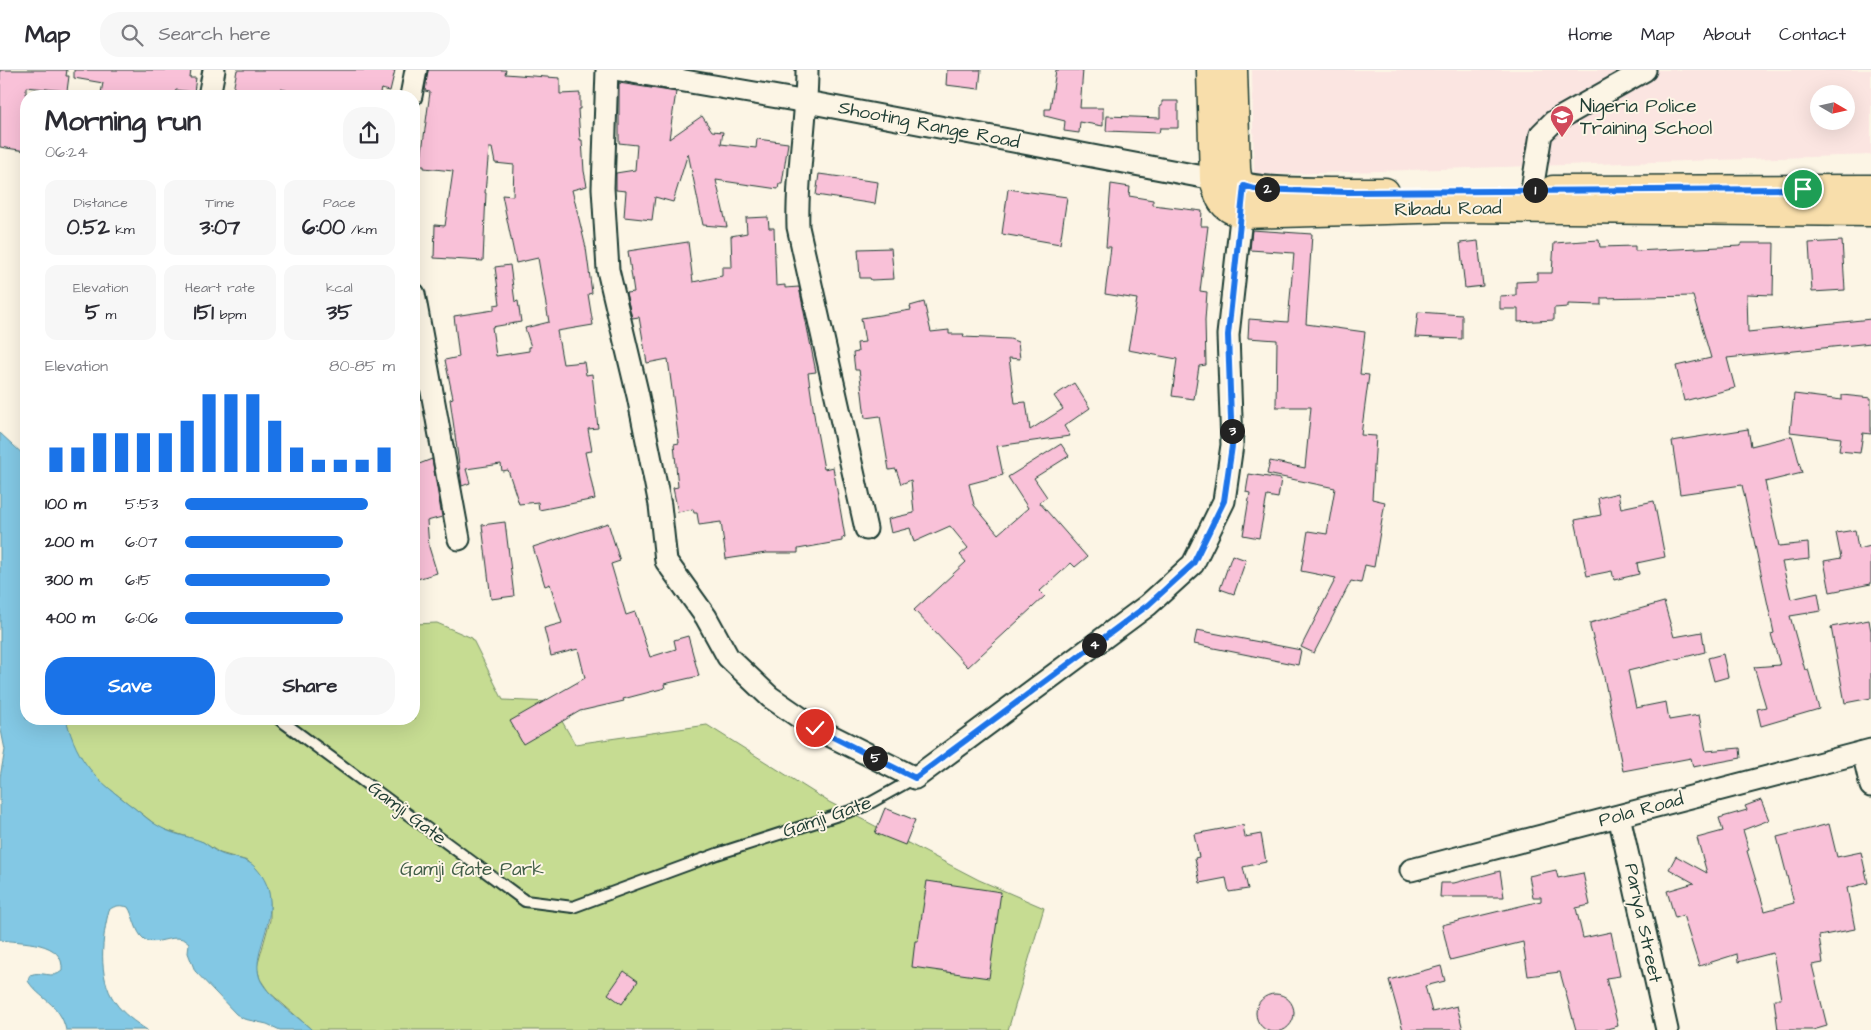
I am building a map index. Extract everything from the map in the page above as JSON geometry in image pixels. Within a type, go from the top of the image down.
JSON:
[{"type":"main road","points":[[1212,70],[1233,178]]},
{"type":"main road","points":[[1233,70],[1233,178],[1218,195],[1223,204],[1230,210],[1242,214]]},
{"type":"main road","points":[[1233,178],[1254,189],[1348,192],[1871,189]]},
{"type":"main road","name":"Ribadu Road","points":[[1242,214],[1454,208],[1871,212]]},
{"type":"street","points":[[210,90],[214,70]]},
{"type":"street","points":[[412,90],[416,70]]},
{"type":"street","points":[[607,70],[603,188],[608,270],[638,396],[660,505],[666,561],[706,618],[728,657],[770,697],[815,728],[915,778]]},
{"type":"street","name":"Shooting Range Road","points":[[620,70],[1233,178]]},
{"type":"street","points":[[807,70],[807,102],[797,197],[798,227],[866,529]]},
{"type":"street","points":[[1532,190],[1541,134],[1553,122],[1645,70]]},
{"type":"street","name":"Gamji Gate","points":[[915,778],[1148,605],[1193,564],[1224,501],[1232,446],[1228,335],[1242,214]]},
{"type":"street","points":[[420,327],[459,539]]},
{"type":"street","points":[[1867,751],[1871,786]]},
{"type":"street","name":"Pola Road","points":[[1411,870],[1867,751]]},
{"type":"street","name":"Pariya Street","points":[[1619,816],[1666,1030]]},
{"type":"lane","name":"Gamji Gate","points":[[287,725],[525,901],[573,907],[717,854],[863,807],[915,778]]},
{"type":"shaded area","name":"Nigeria Police Training School","points":[[1252,70],[1871,70],[1871,155],[1254,175]]},
{"type":"green space","name":"Gamji Gate Park","points":[[437,623],[472,638],[503,700],[551,702],[575,744],[707,725],[829,802],[979,880],[1044,908],[1008,1030],[312,1030],[268,991],[260,979],[257,967],[270,920],[270,903],[268,888],[248,861],[220,853],[203,842],[160,828],[102,783],[84,763],[72,742],[68,725],[420,725],[420,624]]},
{"type":"water","points":[[0,433],[20,451],[20,725],[68,725],[76,748],[90,769],[109,788],[156,825],[176,834],[203,842],[219,853],[248,862],[256,868],[266,883],[270,898],[269,913],[259,956],[258,969],[261,981],[277,1000],[312,1030],[280,1030],[267,1024],[244,1019],[236,1014],[195,971],[188,953],[189,943],[184,939],[178,938],[154,942],[144,939],[128,907],[120,906],[109,910],[103,945],[105,981],[109,992],[118,1006],[130,1018],[147,1030],[66,1030],[59,1013],[28,981],[30,975],[54,975],[62,971],[61,961],[57,954],[49,948],[40,945],[0,940],[0,777],[5,750],[0,725]]},
{"type":"building","points":[[0,70],[67,70],[66,76],[69,76],[67,90],[26,87],[26,90],[20,90],[20,150],[0,147]]},
{"type":"building","points":[[74,70],[191,70],[190,78],[196,78],[194,90],[102,90],[103,83],[74,78]]},
{"type":"building","points":[[237,70],[395,70],[390,90],[233,90]]},
{"type":"building","points":[[428,70],[506,70],[505,74],[560,78],[560,94],[580,93],[580,109],[578,109],[580,140],[582,140],[587,186],[572,190],[586,248],[592,293],[588,294],[593,325],[557,331],[563,364],[584,362],[586,375],[592,374],[598,428],[588,429],[592,451],[585,452],[595,499],[539,510],[538,502],[519,504],[508,470],[502,471],[501,464],[466,469],[470,483],[462,486],[450,399],[453,398],[445,360],[459,357],[454,316],[494,310],[494,305],[500,304],[495,267],[510,265],[515,302],[518,301],[521,322],[492,327],[496,356],[529,351],[529,347],[531,347],[525,328],[549,322],[538,258],[516,263],[502,195],[513,196],[514,165],[495,163],[492,148],[489,148],[485,193],[483,261],[434,258],[435,225],[445,226],[453,171],[420,166],[430,92],[425,91]]},
{"type":"building","points":[[947,70],[981,70],[979,89],[946,85]]},
{"type":"building","points":[[1056,70],[1083,70],[1080,108],[1103,108],[1103,126],[1080,122],[1079,133],[1064,131],[1065,121],[1045,116],[1045,109],[1050,109]]},
{"type":"building","points":[[619,83],[676,92],[669,139],[702,116],[712,131],[723,132],[721,144],[756,148],[757,139],[788,143],[782,184],[779,184],[778,189],[716,180],[727,227],[703,225],[688,153],[673,202],[655,197],[652,220],[624,217],[626,191],[616,190],[616,173],[635,170],[637,145],[619,143]]},
{"type":"building","points":[[1162,101],[1178,101],[1178,128],[1160,128],[1159,133],[1106,131],[1107,116],[1160,118]]},
{"type":"building","points":[[819,174],[878,182],[875,204],[816,195]]},
{"type":"building","points":[[1111,184],[1130,187],[1129,196],[1153,200],[1153,205],[1202,211],[1201,226],[1208,226],[1200,291],[1207,292],[1205,320],[1206,365],[1199,366],[1194,399],[1172,396],[1177,359],[1128,350],[1137,299],[1105,294],[1111,247],[1106,247]]},
{"type":"building","points":[[1008,189],[1067,197],[1060,244],[1002,234]]},
{"type":"building","points":[[768,217],[769,228],[774,228],[776,286],[785,285],[785,288],[799,287],[816,372],[808,373],[815,421],[824,469],[833,467],[845,537],[842,538],[842,541],[798,549],[798,553],[766,553],[726,559],[721,522],[699,525],[697,513],[694,513],[693,509],[678,512],[673,488],[678,487],[674,444],[679,443],[668,359],[647,363],[639,317],[632,318],[626,293],[634,292],[628,251],[688,242],[693,282],[722,276],[722,267],[732,267],[731,236],[747,233],[746,218]]},
{"type":"building","points":[[1252,230],[1312,234],[1306,324],[1365,332],[1360,374],[1369,375],[1361,435],[1376,436],[1372,499],[1385,502],[1374,567],[1365,565],[1361,583],[1351,581],[1314,653],[1301,647],[1336,578],[1301,571],[1308,531],[1327,534],[1335,488],[1267,474],[1270,461],[1305,468],[1311,407],[1276,407],[1277,340],[1248,338],[1249,319],[1288,322],[1294,253],[1250,250]]},
{"type":"building","points":[[1599,240],[1600,247],[1635,246],[1635,251],[1741,246],[1741,243],[1774,243],[1773,295],[1747,294],[1748,332],[1871,319],[1871,343],[1727,358],[1735,388],[1684,401],[1676,366],[1711,358],[1693,296],[1601,298],[1601,305],[1568,304],[1568,307],[1554,308],[1554,320],[1518,322],[1518,309],[1500,309],[1500,296],[1516,295],[1516,282],[1537,281],[1537,273],[1552,273],[1554,243]]},
{"type":"building","points":[[1478,241],[1483,286],[1465,288],[1460,243]]},
{"type":"building","points":[[1842,241],[1845,290],[1812,292],[1809,243]]},
{"type":"building","points":[[891,248],[894,279],[871,280],[870,278],[860,278],[858,249]]},
{"type":"building","points":[[924,302],[931,332],[949,330],[949,334],[964,334],[963,337],[1010,339],[1018,342],[1020,359],[1009,358],[1015,403],[1026,402],[1030,430],[1063,409],[1054,396],[1074,383],[1090,408],[1064,426],[1070,436],[997,446],[1003,475],[969,484],[974,505],[998,534],[1028,508],[1008,477],[1061,444],[1069,456],[1034,478],[1047,497],[1039,502],[1087,557],[1075,567],[1071,563],[1040,591],[1045,596],[968,667],[914,610],[966,562],[960,555],[968,548],[950,526],[914,542],[910,528],[891,533],[888,519],[914,513],[911,480],[901,484],[896,469],[889,470],[880,416],[865,418],[859,370],[855,370],[853,353],[858,352],[857,343],[865,342],[861,318],[911,310],[910,306]]},
{"type":"building","points":[[1418,312],[1462,315],[1462,339],[1415,337]]},
{"type":"building","points":[[1794,394],[1842,400],[1842,395],[1871,398],[1871,434],[1863,433],[1860,453],[1839,451],[1841,438],[1790,432]]},
{"type":"building","points":[[1748,429],[1751,446],[1792,436],[1802,473],[1765,482],[1779,546],[1808,543],[1809,559],[1782,562],[1791,599],[1818,593],[1821,611],[1790,616],[1805,670],[1808,669],[1819,709],[1761,726],[1757,709],[1766,707],[1754,667],[1780,665],[1771,634],[1774,633],[1742,485],[1680,494],[1672,441]]},
{"type":"building","points":[[432,459],[442,517],[427,521],[429,547],[437,573],[420,578],[420,464]]},
{"type":"building","points":[[1249,474],[1281,479],[1278,498],[1267,496],[1259,538],[1243,535],[1250,493],[1246,492]]},
{"type":"building","points":[[1618,493],[1621,508],[1654,501],[1665,557],[1637,563],[1639,574],[1614,580],[1612,571],[1587,576],[1575,520],[1601,515],[1598,498]]},
{"type":"building","points":[[505,522],[514,596],[491,599],[482,525]]},
{"type":"building","points":[[608,523],[620,561],[611,564],[626,615],[635,612],[650,657],[676,649],[674,640],[688,636],[699,676],[664,684],[665,688],[623,699],[624,701],[580,711],[523,744],[510,721],[585,678],[578,649],[551,656],[544,628],[562,623],[550,584],[545,586],[533,547]]},
{"type":"building","points":[[1855,530],[1858,549],[1871,546],[1871,584],[1830,592],[1824,561],[1841,558],[1836,533]]},
{"type":"building","points":[[1232,555],[1246,560],[1234,594],[1220,589]]},
{"type":"building","points":[[1664,602],[1674,637],[1702,632],[1705,652],[1628,671],[1636,708],[1666,702],[1669,720],[1699,715],[1706,751],[1740,748],[1741,758],[1693,767],[1691,758],[1623,771],[1604,677],[1590,623]]},
{"type":"building","points":[[1869,620],[1871,631],[1871,698],[1845,703],[1831,627]]},
{"type":"building","points":[[1197,630],[1301,650],[1298,665],[1194,644]]},
{"type":"building","points":[[1723,654],[1728,677],[1714,681],[1708,658]]},
{"type":"building","points":[[1761,800],[1769,820],[1743,830],[1749,850],[1747,851],[1765,911],[1794,903],[1777,837],[1829,824],[1837,857],[1861,852],[1868,883],[1847,888],[1855,929],[1819,936],[1823,963],[1812,965],[1827,1026],[1813,1030],[1778,1030],[1774,999],[1781,999],[1773,953],[1738,962],[1737,954],[1699,966],[1683,915],[1675,918],[1667,891],[1694,883],[1669,869],[1676,856],[1707,873],[1697,838],[1723,831],[1719,818],[1747,810],[1745,806]]},
{"type":"building","points":[[885,808],[915,820],[905,845],[875,833]]},
{"type":"building","points":[[1243,825],[1245,837],[1261,834],[1266,862],[1243,867],[1248,889],[1229,892],[1226,878],[1200,883],[1195,858],[1199,857],[1194,834]]},
{"type":"building","points":[[1556,870],[1558,878],[1583,873],[1590,905],[1576,908],[1583,938],[1611,932],[1620,976],[1606,978],[1618,1026],[1603,1030],[1576,1030],[1560,972],[1528,976],[1523,942],[1450,960],[1442,925],[1541,901],[1541,897],[1533,897],[1529,876]]},
{"type":"building","points":[[1500,871],[1504,897],[1440,897],[1441,883],[1454,883]]},
{"type":"building","points":[[927,881],[1001,892],[989,978],[912,967],[915,941],[918,941]]},
{"type":"building","points":[[1441,966],[1445,981],[1425,986],[1432,1012],[1457,1006],[1463,1030],[1403,1030],[1389,980]]},
{"type":"building","points":[[624,971],[638,981],[622,1004],[608,994]]},
{"type":"building","points":[[1268,995],[1282,995],[1289,999],[1293,1006],[1293,1020],[1289,1027],[1282,1031],[1268,1031],[1261,1027],[1257,1020],[1257,1006],[1261,999]]},
{"type":"place","name":"Nigeria Police Training School","points":[[1562,138]]},
{"type":"route","points":[[815,728],[915,778],[1148,605],[1193,564],[1224,501],[1232,446],[1228,335],[1244,186],[1254,189],[1348,192],[1803,189]]}]
